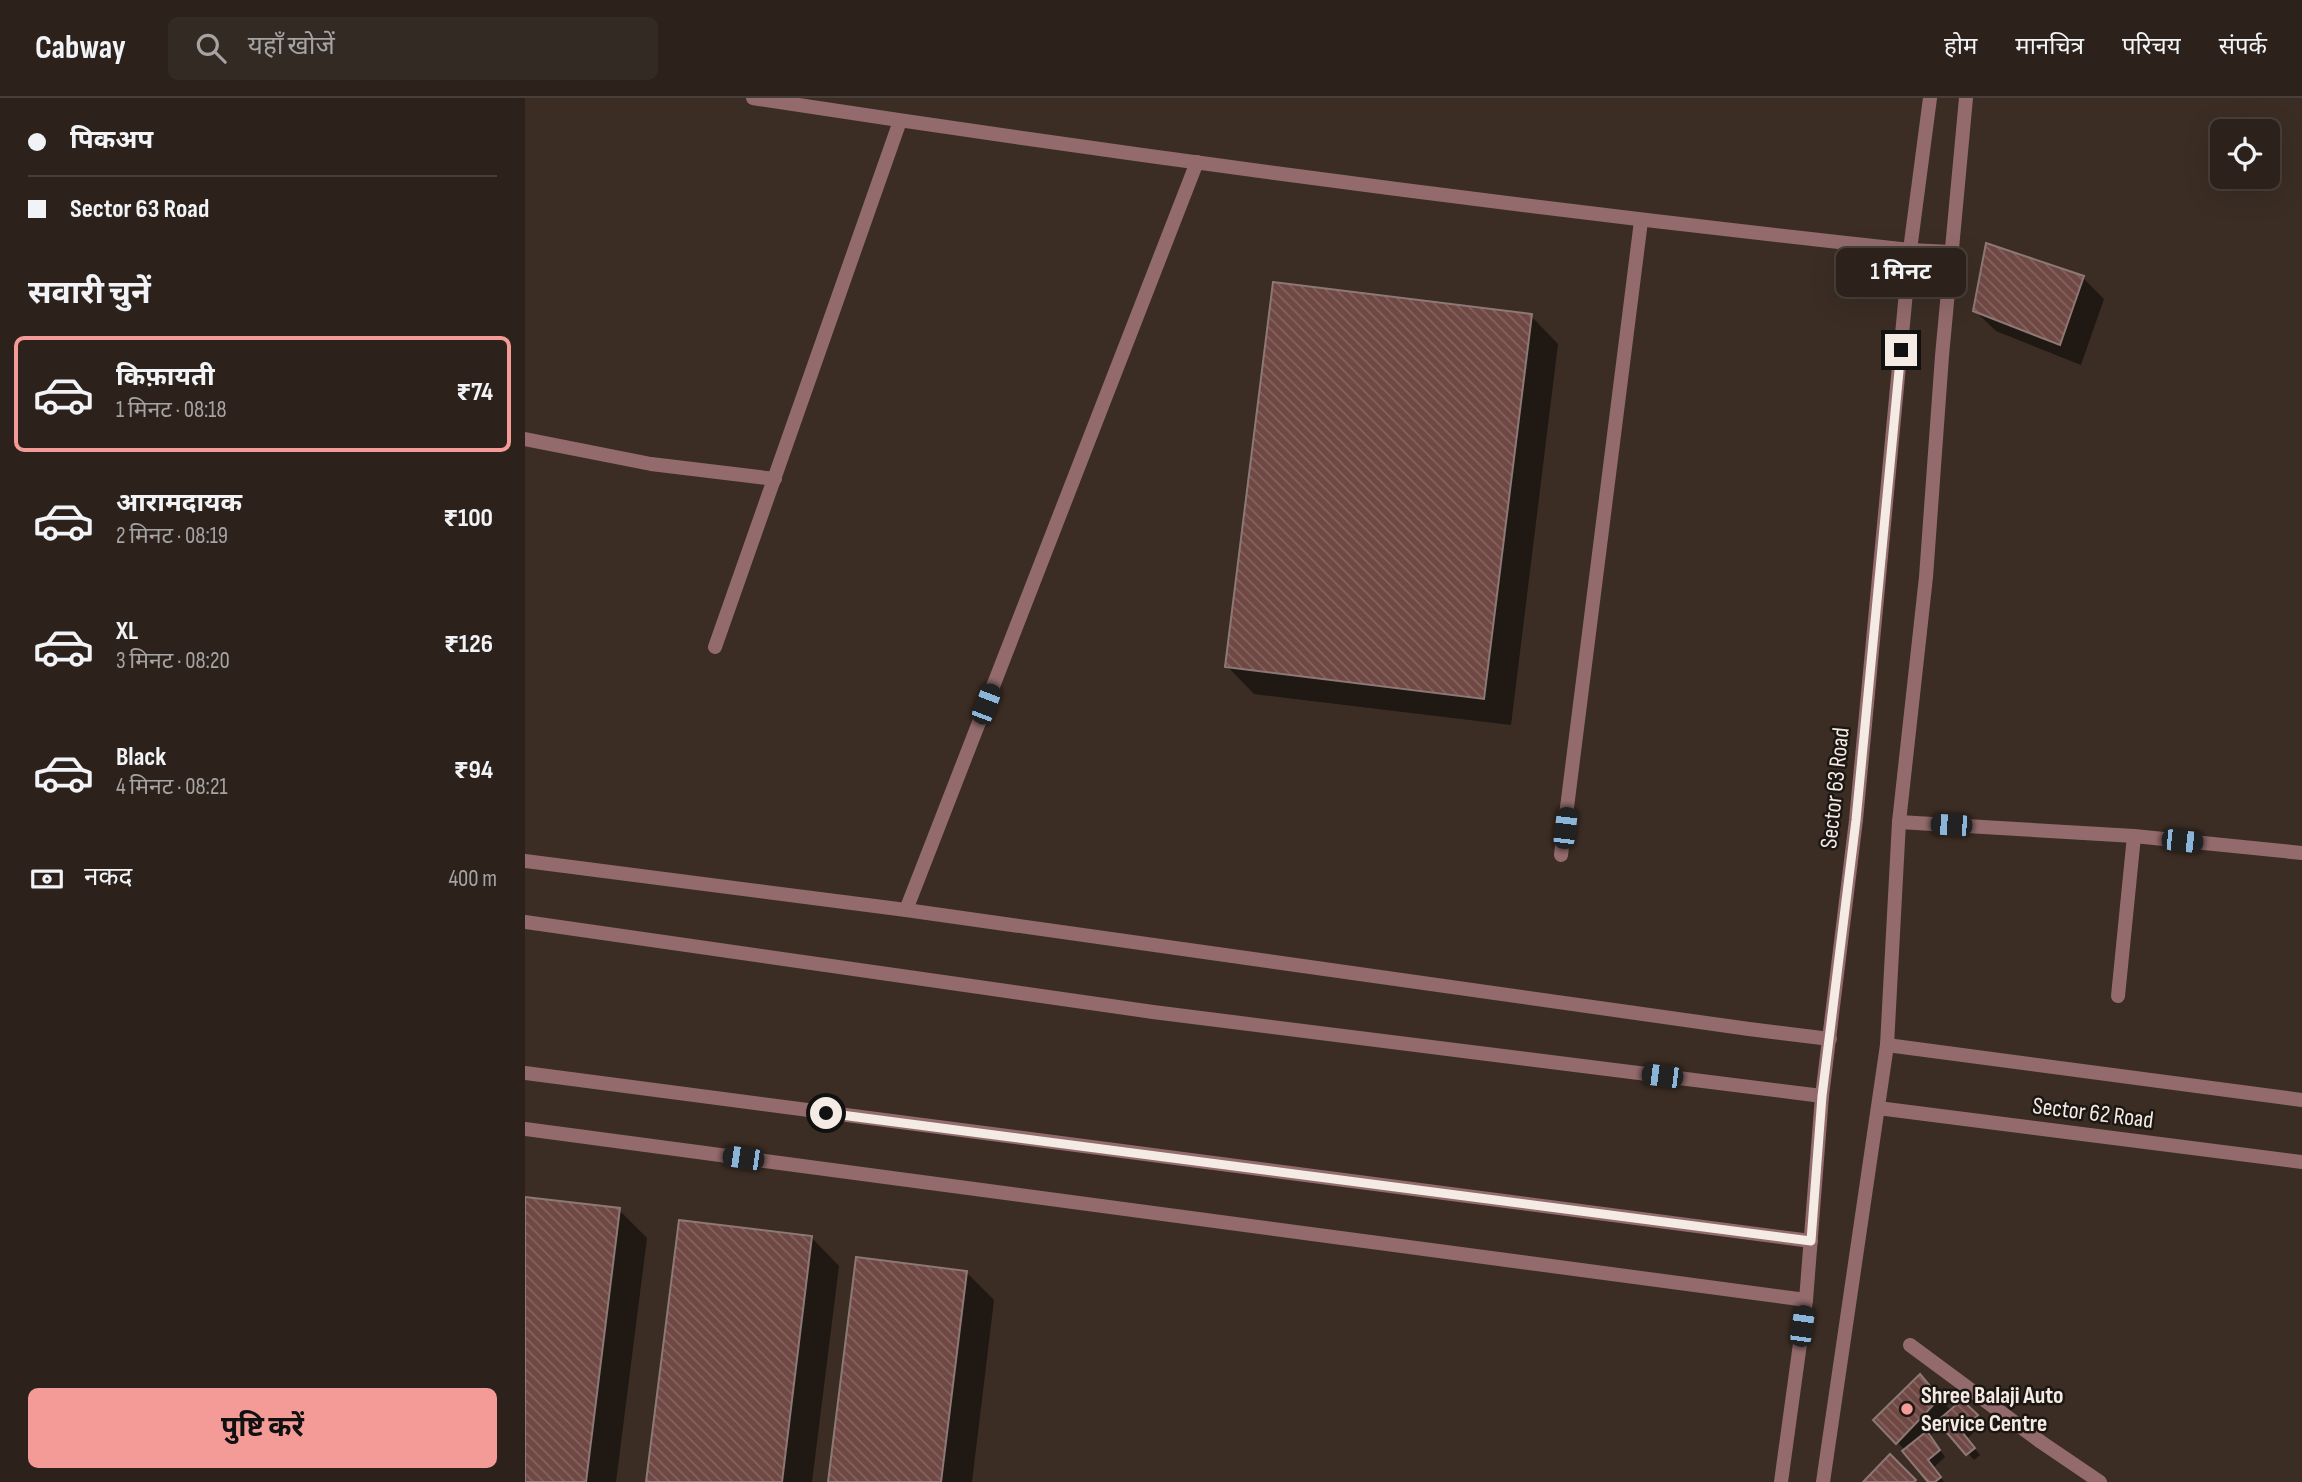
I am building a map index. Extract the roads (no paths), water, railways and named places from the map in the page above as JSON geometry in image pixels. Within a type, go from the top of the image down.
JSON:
[{"type":"street","points":[[753,98],[900,121],[1640,221],[1910,250],[1952,252]]},
{"type":"street","name":"Sector 63 Road","points":[[1781,1482],[1806,1300],[1822,1096],[1856,820],[1910,250],[1930,98]]},
{"type":"street","points":[[1823,1482],[1888,1045],[1899,822],[1926,577],[1942,356],[1966,98]]},
{"type":"street","points":[[715,647],[900,121]]},
{"type":"street","points":[[906,910],[1197,162]]},
{"type":"street","points":[[1561,856],[1640,221]]},
{"type":"street","points":[[525,439],[651,464],[775,479]]},
{"type":"street","points":[[1899,822],[2134,836],[2302,853]]},
{"type":"street","points":[[2118,996],[2134,836]]},
{"type":"street","points":[[525,861],[906,910],[1735,1028],[1830,1039]]},
{"type":"street","points":[[525,922],[1153,1012],[1822,1096]]},
{"type":"street","name":"Sector 62 Road","points":[[1888,1045],[2302,1100]]},
{"type":"street","points":[[525,1073],[1811,1241]]},
{"type":"street","name":"Sector 62 Road","points":[[1878,1108],[2302,1162]]},
{"type":"street","points":[[525,1129],[1806,1300]]},
{"type":"street","points":[[1910,1345],[2100,1482]]},
{"type":"place","name":"Shree Balaji Auto Service Centre","points":[[1907,1409]]}]
